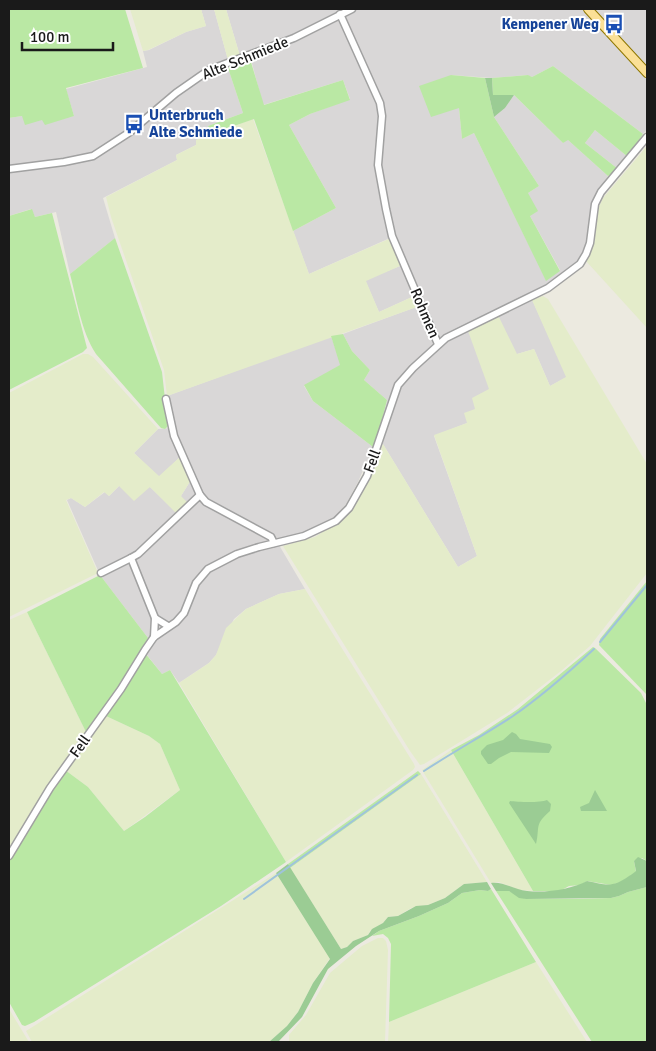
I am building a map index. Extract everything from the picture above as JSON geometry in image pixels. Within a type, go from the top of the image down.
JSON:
[{"type":"main road","points":[[588,9],[647,73]]},
{"type":"street","name":"Alte Schmiede","points":[[9,169],[93,156],[123,137],[176,93],[209,70],[294,38],[352,9]]},
{"type":"street","name":"Rohmen","points":[[340,14],[380,104],[382,116],[378,164],[392,236],[438,344],[446,338],[548,288],[580,264],[590,243],[595,204],[601,192],[647,136]]},
{"type":"street","name":"Fell","points":[[9,856],[50,788],[121,689],[154,637],[176,622],[184,613],[196,583],[208,569],[237,554],[304,536],[336,521],[349,508],[367,476],[398,386],[412,368],[438,344]]},
{"type":"street","points":[[166,399],[174,436],[200,495],[206,502],[271,538],[274,543]]},
{"type":"street","points":[[101,573],[138,554],[200,495]]},
{"type":"street","name":"Fell","points":[[131,558],[156,618],[154,637]]},
{"type":"street","points":[[156,618],[168,626]]},
{"type":"shaded area","points":[[201,9],[214,9],[228,60],[228,68],[243,113],[208,126],[211,134],[196,140],[196,145],[176,155],[177,160],[103,198],[115,238],[70,274],[56,212],[35,217],[31,209],[9,216],[9,118],[22,116],[42,120],[74,116],[66,89],[147,67],[143,51],[149,50],[186,32],[206,26]]},
{"type":"shaded area","points":[[226,9],[647,9],[647,130],[643,134],[553,66],[532,77],[527,75],[492,78],[451,75],[459,108],[462,139],[474,133],[546,280],[560,270],[530,216],[528,193],[539,186],[494,117],[505,108],[514,95],[563,143],[567,139],[608,176],[594,199],[586,249],[580,260],[561,278],[530,295],[567,377],[550,386],[534,349],[517,354],[467,423],[434,436],[477,556],[458,567],[378,436],[387,400],[364,380],[370,370],[352,351],[343,334],[416,307],[412,297],[379,312],[365,280],[400,266],[390,238],[309,274],[293,231],[336,208],[289,125],[310,114],[350,99],[343,80],[263,105],[249,52],[240,56]]},
{"type":"shaded area","points":[[595,130],[628,157],[618,169],[585,143]]},
{"type":"shaded area","points":[[331,336],[341,365],[304,386],[313,401],[373,447],[358,482],[346,504],[334,518],[318,527],[276,540],[305,589],[279,594],[246,609],[234,619],[216,655],[209,663],[179,683],[170,670],[162,674],[147,655],[148,638],[100,575],[67,500],[71,498],[85,507],[105,492],[109,496],[119,486],[150,487],[176,512],[181,496],[191,480],[180,457],[159,477],[134,453],[158,429],[173,428],[167,396]]},
{"type":"green space","points":[[9,9],[125,9],[143,68],[66,88],[74,116],[45,125],[42,120],[25,125],[22,116],[9,118]]},
{"type":"green space","points":[[130,9],[201,9],[206,26],[186,32],[143,51]]},
{"type":"green space","points":[[214,9],[226,9],[240,56],[228,60]]},
{"type":"green space","points":[[250,59],[264,105],[343,80],[350,100],[310,114],[289,125],[336,208],[293,231],[254,119],[211,134],[208,126],[243,113],[228,68]]},
{"type":"green space","points":[[553,66],[643,134],[628,157],[595,130],[585,143],[618,169],[608,176],[568,140],[563,143],[514,95],[493,95],[492,78],[528,75],[532,77]]},
{"type":"green space","points":[[451,75],[485,78],[494,117],[539,186],[528,193],[538,211],[530,216],[560,271],[546,281],[474,133],[462,139],[459,108],[431,117],[419,86]]},
{"type":"green space","points":[[485,78],[492,78],[493,95],[514,95],[505,108],[494,117]]},
{"type":"green space","points":[[253,119],[309,274],[391,238],[400,266],[366,281],[379,312],[412,297],[417,307],[167,396],[164,370],[111,217],[106,197],[177,160],[176,155],[196,145],[196,140]]},
{"type":"green space","points":[[647,146],[647,328],[586,261],[592,246],[597,211],[603,198]]},
{"type":"green space","points":[[32,209],[35,217],[52,213],[87,348],[83,352],[9,390],[9,216]]},
{"type":"green space","points":[[115,238],[162,372],[168,426],[165,429],[161,428],[96,354],[80,315],[70,274]]},
{"type":"green space","points":[[543,296],[548,299],[647,464],[647,573],[590,646],[561,671],[507,713],[420,765],[283,546],[315,537],[346,517],[373,471],[383,444],[458,567],[477,556],[434,435],[467,423],[464,413],[475,409],[472,398],[489,389],[468,331],[498,315],[517,354],[534,349],[550,386],[566,377],[532,300]]},
{"type":"green space","points":[[343,334],[352,351],[370,370],[364,380],[387,400],[378,436],[373,447],[313,401],[304,385],[340,365],[331,336]]},
{"type":"green space","points":[[83,354],[93,357],[158,429],[134,453],[159,476],[180,457],[191,480],[181,496],[187,502],[176,513],[150,487],[134,501],[119,486],[109,496],[104,492],[85,507],[71,498],[66,500],[98,573],[9,617],[9,393]]},
{"type":"green space","points":[[100,575],[148,638],[108,704],[86,732],[27,612]]},
{"type":"green space","points":[[647,581],[647,695],[599,645],[600,639]]},
{"type":"green space","points":[[305,589],[415,767],[286,862],[179,683],[209,663],[216,655],[226,628],[246,609],[279,594]]},
{"type":"green space","points":[[27,612],[86,732],[31,811],[9,851],[9,620]]},
{"type":"green space","points":[[593,647],[641,693],[647,705],[647,861],[642,858],[634,861],[636,872],[621,882],[611,885],[587,881],[581,885],[569,886],[560,891],[533,891],[451,750],[479,735],[518,709]]},
{"type":"green space","points":[[145,653],[162,674],[170,670],[286,862],[221,906],[25,1026],[22,1025],[9,1002],[9,860],[27,827],[65,770],[88,787],[124,831],[180,790],[160,744],[149,736],[106,716]]},
{"type":"green space","points":[[106,716],[149,736],[160,744],[180,790],[124,831],[88,787],[65,770]]},
{"type":"green space","points":[[512,732],[520,739],[550,744],[552,747],[549,753],[511,752],[488,764],[481,751],[487,745],[503,740]]},
{"type":"green space","points":[[451,750],[533,891],[519,890],[499,882],[491,883],[422,770]]},
{"type":"green space","points":[[418,771],[421,774],[290,868],[288,864]]},
{"type":"green space","points":[[421,774],[487,882],[464,884],[445,898],[428,905],[411,908],[398,916],[388,917],[383,923],[370,931],[368,935],[353,941],[347,947],[341,949],[290,868]]},
{"type":"green space","points":[[595,790],[607,811],[581,811],[580,807],[589,803]]},
{"type":"green space","points":[[547,800],[551,804],[550,811],[538,826],[536,844],[509,803],[510,801],[534,802]]},
{"type":"green space","points":[[638,857],[647,861],[647,887],[611,898],[526,899],[519,898],[509,891],[496,891],[491,883],[534,892],[563,889],[587,881],[614,884],[636,871],[634,861]]},
{"type":"green space","points":[[288,864],[341,949],[347,947],[353,941],[368,935],[372,929],[383,923],[388,917],[398,916],[416,906],[428,905],[445,898],[464,884],[487,882],[491,889],[488,891],[480,890],[462,893],[448,903],[379,931],[356,946],[328,969],[302,1017],[278,1042],[269,1042],[287,1026],[298,1012],[313,983],[330,959],[276,873]]},
{"type":"green space","points":[[276,873],[330,958],[313,983],[298,1012],[287,1026],[269,1042],[32,1042],[26,1031]]},
{"type":"green space","points":[[647,887],[647,1042],[592,1042],[496,891],[509,891],[526,899],[579,899],[611,898]]},
{"type":"green space","points":[[491,889],[536,962],[389,1022],[391,944],[383,934],[372,936],[379,931],[448,903],[462,893],[480,890],[488,891]]},
{"type":"green space","points":[[378,938],[383,938],[386,941],[388,950],[385,1042],[289,1042],[289,1035],[306,1015],[330,973],[362,946]]},
{"type":"green space","points":[[536,962],[587,1042],[388,1042],[389,1022]]},
{"type":"green space","points":[[9,1009],[29,1042],[9,1042]]},
{"type":"waterway","points":[[600,642],[647,585]]},
{"type":"waterway","points":[[424,771],[524,708],[555,684],[594,649]]},
{"type":"waterway","points":[[244,899],[417,775]]},
{"type":"place","name":"Kempener Weg","points":[[614,24]]},
{"type":"place","name":"Unterbruch Alte Schmiede","points":[[134,124]]}]
